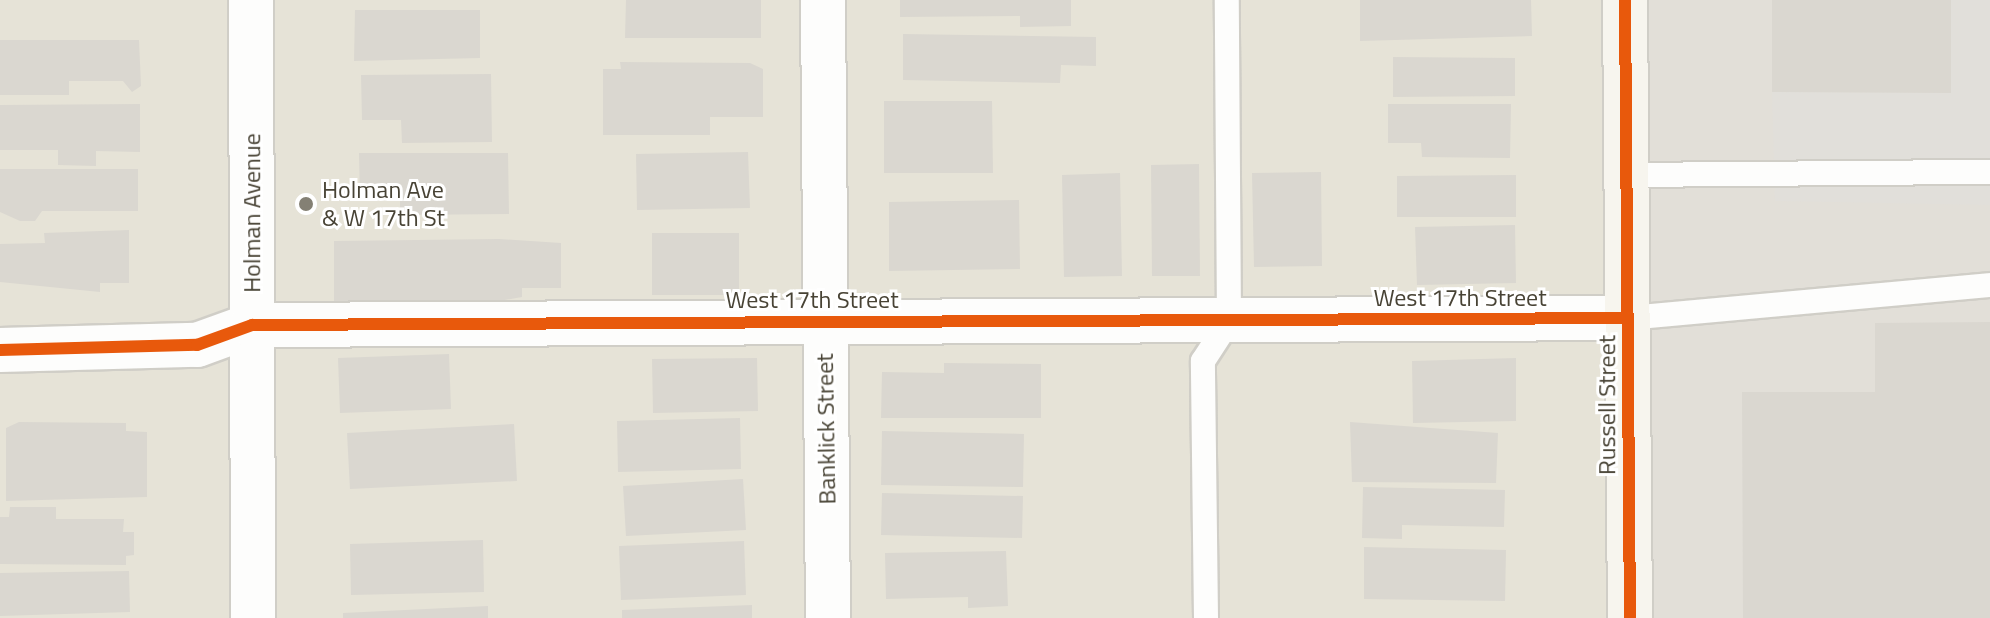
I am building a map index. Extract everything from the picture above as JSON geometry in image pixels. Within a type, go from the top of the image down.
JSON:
[{"type":"street","name":"Holman Avenue","points":[[251,0],[253,618]]},
{"type":"street","name":"Banklick Street","points":[[823,0],[828,618]]},
{"type":"street","name":"Russell Street","points":[[1625,0],[1630,618]]},
{"type":"street","name":"West 17th Street","points":[[0,350],[197,345],[252,325],[1628,318]]},
{"type":"lane","points":[[1206,618],[1203,361],[1229,321],[1227,0]]},
{"type":"lane","points":[[1627,175],[1990,172]]},
{"type":"lane","points":[[1628,318],[1990,285]]},
{"type":"shaded area","points":[[0,0],[1625,0],[1630,618],[0,618]]},
{"type":"shaded area","points":[[1625,0],[1990,0],[1990,618],[1630,618]]},
{"type":"shaded area","points":[[1951,0],[1990,0],[1990,205],[1775,201],[1772,92],[1951,93]]},
{"type":"building","points":[[626,0],[761,0],[761,38],[625,38]]},
{"type":"building","points":[[900,0],[1071,0],[1071,26],[1020,27],[1020,16],[900,17]]},
{"type":"building","points":[[1360,0],[1531,0],[1532,36],[1360,41]]},
{"type":"building","points":[[1772,0],[1951,0],[1951,93],[1772,92]]},
{"type":"building","points":[[355,10],[480,10],[480,58],[354,61]]},
{"type":"building","points":[[903,34],[1096,37],[1096,66],[1061,65],[1060,83],[903,80]]},
{"type":"building","points":[[0,40],[139,40],[141,86],[132,92],[123,81],[69,81],[69,95],[0,95]]},
{"type":"building","points":[[1393,57],[1515,58],[1515,96],[1393,97]]},
{"type":"building","points":[[620,62],[750,63],[763,69],[763,117],[710,117],[710,135],[603,135],[603,69],[621,69]]},
{"type":"building","points":[[491,74],[492,142],[402,143],[401,120],[362,120],[361,75]]},
{"type":"building","points":[[884,101],[992,101],[993,173],[884,173]]},
{"type":"building","points":[[140,104],[140,152],[96,151],[96,166],[58,165],[58,150],[0,150],[0,105]]},
{"type":"building","points":[[1388,104],[1511,104],[1510,158],[1422,157],[1421,143],[1388,143]]},
{"type":"building","points":[[748,152],[750,208],[637,210],[636,154]]},
{"type":"building","points":[[359,153],[508,153],[509,214],[400,215],[400,199],[360,199]]},
{"type":"building","points":[[1199,164],[1200,276],[1152,276],[1151,165]]},
{"type":"building","points":[[0,169],[138,169],[138,211],[42,211],[35,221],[20,221],[0,212]]},
{"type":"building","points":[[1321,172],[1322,266],[1254,267],[1252,173]]},
{"type":"building","points":[[1120,173],[1122,276],[1064,277],[1062,175]]},
{"type":"building","points":[[1516,175],[1516,217],[1397,217],[1397,176]]},
{"type":"building","points":[[1019,200],[1020,269],[889,271],[889,202]]},
{"type":"building","points":[[1515,225],[1516,283],[1417,285],[1415,227]]},
{"type":"building","points":[[129,230],[129,283],[100,283],[100,292],[0,282],[0,244],[45,243],[44,233]]},
{"type":"building","points":[[652,233],[739,233],[739,295],[652,295]]},
{"type":"building","points":[[499,239],[561,243],[561,288],[522,288],[522,297],[499,301],[334,303],[334,241]]},
{"type":"building","points":[[1990,322],[1990,618],[1743,618],[1742,392],[1875,392],[1875,323]]},
{"type":"building","points":[[449,354],[451,409],[340,413],[338,358]]},
{"type":"building","points":[[757,358],[758,411],[653,413],[652,359]]},
{"type":"building","points":[[1516,358],[1516,421],[1413,423],[1412,361]]},
{"type":"building","points":[[944,363],[1041,364],[1041,418],[881,418],[882,372],[944,373]]},
{"type":"building","points":[[740,418],[741,469],[618,472],[617,421]]},
{"type":"building","points":[[19,422],[126,423],[126,431],[147,432],[147,497],[6,501],[6,428]]},
{"type":"building","points":[[1350,422],[1498,433],[1496,483],[1352,482]]},
{"type":"building","points":[[514,424],[517,481],[350,489],[347,433]]},
{"type":"building","points":[[882,431],[1024,434],[1023,487],[881,485]]},
{"type":"building","points":[[743,479],[746,530],[626,536],[623,486]]},
{"type":"building","points":[[1363,487],[1505,490],[1504,527],[1402,525],[1402,539],[1362,538]]},
{"type":"building","points":[[882,493],[1023,496],[1022,538],[881,535]]},
{"type":"building","points":[[10,507],[56,507],[56,519],[124,519],[123,532],[134,532],[134,555],[126,556],[126,565],[0,564],[0,517],[9,517]]},
{"type":"building","points":[[483,540],[484,592],[351,595],[350,544]]},
{"type":"building","points":[[744,541],[746,595],[621,600],[619,546]]},
{"type":"building","points":[[1364,547],[1506,550],[1505,601],[1364,599]]},
{"type":"building","points":[[1006,551],[1008,606],[968,608],[968,597],[886,599],[885,553]]},
{"type":"building","points":[[129,571],[130,612],[0,616],[0,573]]},
{"type":"building","points":[[752,605],[752,618],[622,618],[622,610]]},
{"type":"building","points":[[488,606],[488,618],[343,618],[343,613]]},
{"type":"cycle path","points":[[1625,0],[1630,618]]},
{"type":"cycle path","points":[[0,350],[197,345],[252,325],[1628,318]]},
{"type":"place","name":"Holman Ave & W 17th St","points":[[306,204]]}]
